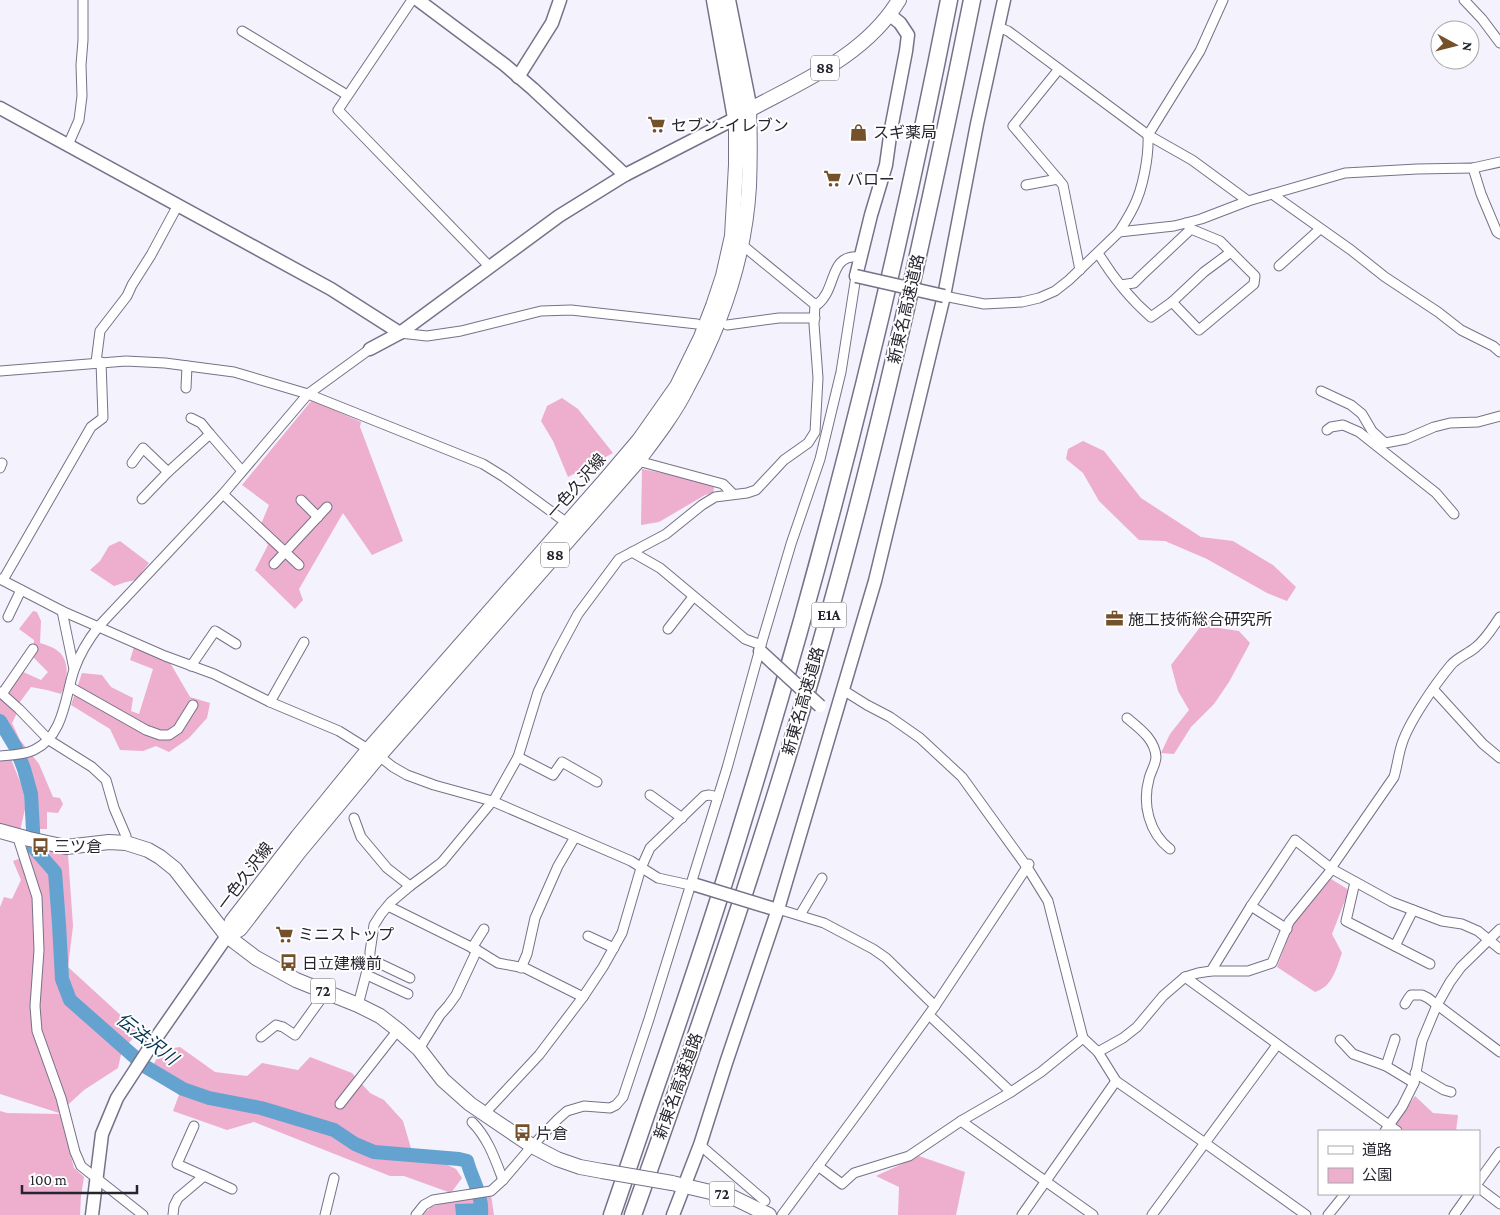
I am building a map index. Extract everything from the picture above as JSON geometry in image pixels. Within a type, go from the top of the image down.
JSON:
[{"type":"highway","points":[[715,0],[742,114]]},
{"type":"highway","points":[[727,0],[742,114]]},
{"type":"highway","points":[[860,405],[938,0]]},
{"type":"highway","name":"新東名高速道路","points":[[612,1215],[692,984],[752,793],[817,570],[860,405],[920,146],[949,0]]},
{"type":"highway","name":"新東名高速道路","points":[[632,1215],[713,990],[762,840],[843,565],[899,341],[972,0]]},
{"type":"main road","name":"88","points":[[742,114],[839,60],[865,41],[890,15],[899,0]]},
{"type":"main road","name":"一色久沢線","points":[[373,753],[638,461],[668,420],[687,389],[723,310],[741,244],[749,187],[750,149],[742,114]]},
{"type":"main road","name":"一色久沢線","points":[[227,936],[240,929],[373,753],[633,446],[660,412],[677,386],[702,337],[723,276],[732,236],[736,165],[742,114]]},
{"type":"main road","name":"72","points":[[0,831],[66,847],[126,842],[148,850],[175,869],[227,936],[256,958],[278,971],[358,1004],[380,1016],[419,1049],[450,1087],[470,1104],[532,1146],[557,1159],[580,1166],[678,1184],[732,1197],[763,1210]]},
{"type":"street","points":[[68,145],[79,120],[82,96],[83,0]]},
{"type":"street","points":[[518,77],[552,23],[560,0]]},
{"type":"street","points":[[673,1215],[678,1184],[700,1146],[835,720],[875,581],[944,296],[976,124],[1004,0]]},
{"type":"street","points":[[856,276],[984,304],[1022,302],[1039,298],[1055,291],[1080,270],[1119,232],[1134,207],[1148,147],[1148,135],[1200,51],[1223,0]]},
{"type":"street","points":[[1464,0],[1500,42]]},
{"type":"street","points":[[490,267],[338,110],[347,95],[420,1],[518,77],[624,175]]},
{"type":"street","points":[[416,1215],[424,1205],[433,1200],[491,1190],[503,1180],[532,1146],[567,1111],[584,1106],[610,1108],[616,1105],[623,1097],[693,885],[760,648],[820,459],[840,372],[860,257],[886,165],[906,51],[908,35],[900,23],[890,15]]},
{"type":"street","points":[[1492,32],[1500,26]]},
{"type":"street","points":[[998,27],[1008,31],[1148,135],[1192,160],[1248,201]]},
{"type":"street","points":[[242,31],[347,95]]},
{"type":"street","points":[[1059,70],[1013,126],[1063,185],[1080,270]]},
{"type":"street","points":[[0,108],[331,290],[400,333],[428,336],[461,332],[541,311],[570,310],[697,324]]},
{"type":"street","points":[[0,756],[33,751],[49,740],[59,724],[74,669],[84,646],[99,626],[223,494],[308,394],[370,349],[400,333],[559,216],[624,175],[742,114]]},
{"type":"street","points":[[1121,285],[1134,283],[1189,226],[1201,219],[1248,201],[1345,173],[1473,168],[1500,162]]},
{"type":"street","points":[[1473,168],[1486,206],[1497,232],[1500,234]]},
{"type":"street","points":[[1026,184],[1058,179]]},
{"type":"street","points":[[1272,194],[1391,282],[1438,312],[1461,330],[1493,346],[1500,352]]},
{"type":"street","points":[[178,205],[127,296],[100,331],[98,362],[103,418],[91,427],[1,579],[62,611],[165,656],[214,674],[270,702],[339,731],[407,775],[434,785],[492,801],[632,861],[658,878],[693,885],[824,922],[886,958],[935,1006]]},
{"type":"street","points":[[1119,232],[1189,226],[1220,241],[1255,276],[1254,284],[1199,330],[1172,302]]},
{"type":"street","points":[[1279,266],[1320,229]]},
{"type":"street","points":[[741,244],[816,304]]},
{"type":"street","points":[[1098,253],[1121,285],[1141,309],[1151,317],[1172,302],[1204,272],[1231,252]]},
{"type":"street","points":[[816,304],[825,298],[837,267],[843,259],[851,256],[860,257]]},
{"type":"street","points":[[358,1004],[367,975],[374,925],[388,906],[410,886],[442,862],[492,801],[518,757],[538,692],[566,635],[578,614],[619,559],[666,534],[702,504],[714,497],[756,490],[784,460],[812,438],[815,432],[818,378],[814,318],[816,304]]},
{"type":"street","points":[[727,325],[779,318],[814,318]]},
{"type":"street","points":[[0,371],[126,361],[165,363],[234,372],[308,394],[484,464],[567,523]]},
{"type":"street","points":[[186,388],[187,366]]},
{"type":"street","points":[[1321,391],[1350,405],[1362,414],[1372,431],[1385,443],[1406,439],[1434,427],[1450,423],[1478,422],[1500,416]]},
{"type":"street","points":[[191,418],[201,423],[242,471]]},
{"type":"street","points":[[1327,430],[1331,426],[1343,425],[1359,432],[1436,493],[1454,514]]},
{"type":"street","points":[[142,499],[168,472],[210,434]]},
{"type":"street","points":[[132,463],[144,448],[168,472]]},
{"type":"street","points":[[638,461],[723,484],[733,494]]},
{"type":"street","points":[[223,494],[299,565]]},
{"type":"street","points":[[301,500],[318,517]]},
{"type":"street","points":[[274,564],[328,507]]},
{"type":"street","points":[[632,552],[660,568],[745,639],[760,648],[835,720]]},
{"type":"street","points":[[8,617],[21,590]]},
{"type":"street","points":[[668,629],[693,597]]},
{"type":"street","points":[[62,611],[74,669]]},
{"type":"street","points":[[1098,1052],[1136,1027],[1163,996],[1184,977],[1198,973],[1248,971],[1272,963],[1289,922],[1332,869],[1394,777],[1401,746],[1411,723],[1452,665],[1459,657],[1476,647],[1485,638],[1500,617]]},
{"type":"street","points":[[192,666],[215,631],[236,644]]},
{"type":"street","points":[[270,702],[304,642]]},
{"type":"street","points":[[33,649],[1,693],[49,740],[92,767],[106,780],[114,808],[126,836],[126,842]]},
{"type":"street","points":[[70,687],[146,730],[160,735],[169,735],[178,730],[193,705]]},
{"type":"street","points":[[1434,689],[1482,744],[1500,758]]},
{"type":"street","points":[[843,690],[890,717],[920,738],[962,777],[1028,864],[1048,901],[1083,1038],[1098,1052],[1116,1081],[1306,1215]]},
{"type":"street","points":[[1127,718],[1145,734],[1152,745],[1156,759],[1145,792],[1146,807],[1152,825],[1161,842],[1170,849]]},
{"type":"street","points":[[518,757],[553,775],[562,762],[598,782]]},
{"type":"street","points":[[650,795],[682,818]]},
{"type":"street","points":[[484,1114],[539,1055],[583,996],[614,948],[622,933],[641,868],[650,848],[704,796],[718,797]]},
{"type":"street","points":[[354,818],[361,837],[387,868],[410,886]]},
{"type":"street","points":[[521,968],[527,954],[535,918],[558,866],[575,837]]},
{"type":"street","points":[[29,839],[37,897],[39,950],[35,1006],[37,1031],[61,1098],[81,1166],[143,1215]]},
{"type":"street","points":[[1211,972],[1294,840],[1332,869],[1392,902],[1442,920],[1462,924],[1478,931],[1500,948]]},
{"type":"street","points":[[782,1215],[929,1015],[1028,864]]},
{"type":"street","points":[[800,915],[822,878]]},
{"type":"street","points":[[1355,882],[1346,921],[1430,964]]},
{"type":"street","points":[[388,906],[498,963],[521,968],[583,996]]},
{"type":"street","points":[[1251,906],[1287,929]]},
{"type":"street","points":[[1395,946],[1413,910]]},
{"type":"street","points":[[419,1049],[440,1015],[456,995],[484,928]]},
{"type":"street","points":[[1184,977],[1387,1128],[1402,1107],[1414,1083],[1422,1040],[1437,1005],[1450,982],[1461,967],[1500,929]]},
{"type":"street","points":[[92,1215],[102,1134],[117,1098],[227,936]]},
{"type":"street","points":[[588,936],[614,948]]},
{"type":"street","points":[[370,959],[410,978]]},
{"type":"street","points":[[367,975],[408,994]]},
{"type":"street","points":[[261,1038],[276,1025],[296,1035],[326,992]]},
{"type":"street","points":[[1405,1004],[1411,995],[1428,998],[1500,1052]]},
{"type":"street","points":[[929,1015],[1011,1092]]},
{"type":"street","points":[[340,1104],[398,1030]]},
{"type":"street","points":[[818,1166],[842,1184],[854,1173],[909,1156],[1041,1072],[1083,1038]]},
{"type":"street","points":[[1386,1066],[1395,1039]]},
{"type":"street","points":[[1340,1040],[1353,1054],[1386,1066],[1414,1083]]},
{"type":"street","points":[[1152,1215],[1277,1045]]},
{"type":"street","points":[[1415,1073],[1451,1092]]},
{"type":"street","points":[[1022,1215],[1116,1081]]},
{"type":"street","points":[[472,1122],[489,1145],[503,1180]]},
{"type":"street","points":[[961,1122],[1093,1215]]},
{"type":"street","points":[[194,1126],[177,1164],[232,1189]]},
{"type":"street","points":[[700,1146],[741,1181],[763,1210]]},
{"type":"street","points":[[1480,1179],[1500,1152]]},
{"type":"street","points":[[173,1215],[174,1206],[178,1198],[204,1176]]},
{"type":"street","points":[[325,1215],[334,1178]]},
{"type":"street","points":[[732,1197],[741,1181]]},
{"type":"street","points":[[1480,1189],[1500,1204]]},
{"type":"street","points":[[1328,1215],[1344,1195]]},
{"type":"street","points":[[1454,1215],[1468,1195]]},
{"type":"green space","points":[[562,398],[578,409],[613,453],[568,477],[553,441],[541,421],[547,406]]},
{"type":"green space","points":[[312,400],[361,422],[360,427],[403,541],[372,555],[343,513],[299,589],[303,600],[295,609],[255,570],[268,545],[259,529],[269,505],[242,485]]},
{"type":"green space","points":[[1083,441],[1104,451],[1141,498],[1201,537],[1233,541],[1273,565],[1296,587],[1287,601],[1267,593],[1207,559],[1165,541],[1139,540],[1099,501],[1083,473],[1066,459],[1068,449]]},
{"type":"green space","points":[[642,469],[715,483],[713,493],[705,495],[659,522],[641,525]]},
{"type":"green space","points":[[120,541],[149,563],[136,580],[114,586],[90,570],[100,561],[109,546]]},
{"type":"green space","points":[[33,611],[37,612],[41,621],[40,643],[50,646],[63,656],[67,672],[65,684],[61,694],[31,687],[20,702],[17,702],[4,693],[21,671],[41,680],[48,672],[33,657],[34,640],[19,629]]},
{"type":"green space","points":[[1208,617],[1219,628],[1239,631],[1250,643],[1229,682],[1214,704],[1191,727],[1174,754],[1161,753],[1170,734],[1189,710],[1178,691],[1171,665]]},
{"type":"green space","points":[[134,647],[169,661],[190,697],[210,703],[207,718],[189,738],[169,752],[156,746],[143,751],[120,750],[110,729],[71,705],[82,673],[102,675],[111,687],[133,698],[131,711],[139,714],[153,669],[130,660]]},
{"type":"green space","points":[[0,694],[19,709],[12,723],[20,740],[39,764],[53,797],[60,798],[63,804],[58,813],[47,812],[47,829],[29,829],[34,795],[9,737],[0,735]]},
{"type":"green space","points":[[11,759],[24,792],[25,809],[20,831],[0,826],[0,760]]},
{"type":"green space","points":[[28,845],[68,855],[73,926],[68,967],[139,1032],[122,1050],[118,1068],[84,1090],[59,1113],[0,1094],[0,907],[4,897],[12,899],[21,880],[13,861],[27,856]]},
{"type":"green space","points":[[1331,879],[1349,890],[1332,934],[1342,953],[1336,971],[1330,981],[1326,986],[1315,992],[1277,967],[1293,924]]},
{"type":"green space","points":[[180,1047],[215,1072],[247,1076],[262,1063],[298,1070],[310,1057],[352,1073],[370,1093],[384,1100],[403,1121],[413,1155],[428,1156],[456,1169],[462,1178],[451,1193],[404,1176],[390,1176],[254,1122],[227,1130],[173,1111],[179,1095],[178,1082],[160,1078],[153,1065],[162,1050]]},
{"type":"green space","points":[[1415,1096],[1433,1113],[1458,1115],[1456,1130],[1403,1130],[1396,1123]]},
{"type":"green space","points":[[0,1111],[7,1113],[60,1114],[74,1168],[84,1177],[80,1215],[0,1215]]},
{"type":"green space","points":[[919,1156],[965,1172],[956,1215],[898,1215],[899,1187],[876,1176]]},
{"type":"green space","points":[[491,1195],[494,1215],[423,1215],[431,1207],[461,1198]]},
{"type":"water","points":[[487,1203],[486,1215],[456,1215],[455,1204]]},
{"type":"waterway","name":"伝法沢川","points":[[0,721],[16,748],[31,794],[34,848],[55,872],[62,979],[70,1000],[146,1067],[183,1089],[209,1098],[261,1108],[334,1130],[355,1144],[374,1152],[467,1161],[479,1194],[481,1215]]},
{"type":"place","name":"セブン-イレブン","points":[[657,125]]},
{"type":"place","name":"スギ薬局","points":[[859,132]]},
{"type":"place","name":"バロー","points":[[833,179]]},
{"type":"place","name":"施工技術総合研究所","points":[[1114,619]]},
{"type":"place","name":"三ツ倉","points":[[40,846]]},
{"type":"place","name":"ミニストップ","points":[[284,934]]},
{"type":"place","name":"日立建機前","points":[[288,963]]},
{"type":"place","name":"片倉","points":[[522,1133]]}]
